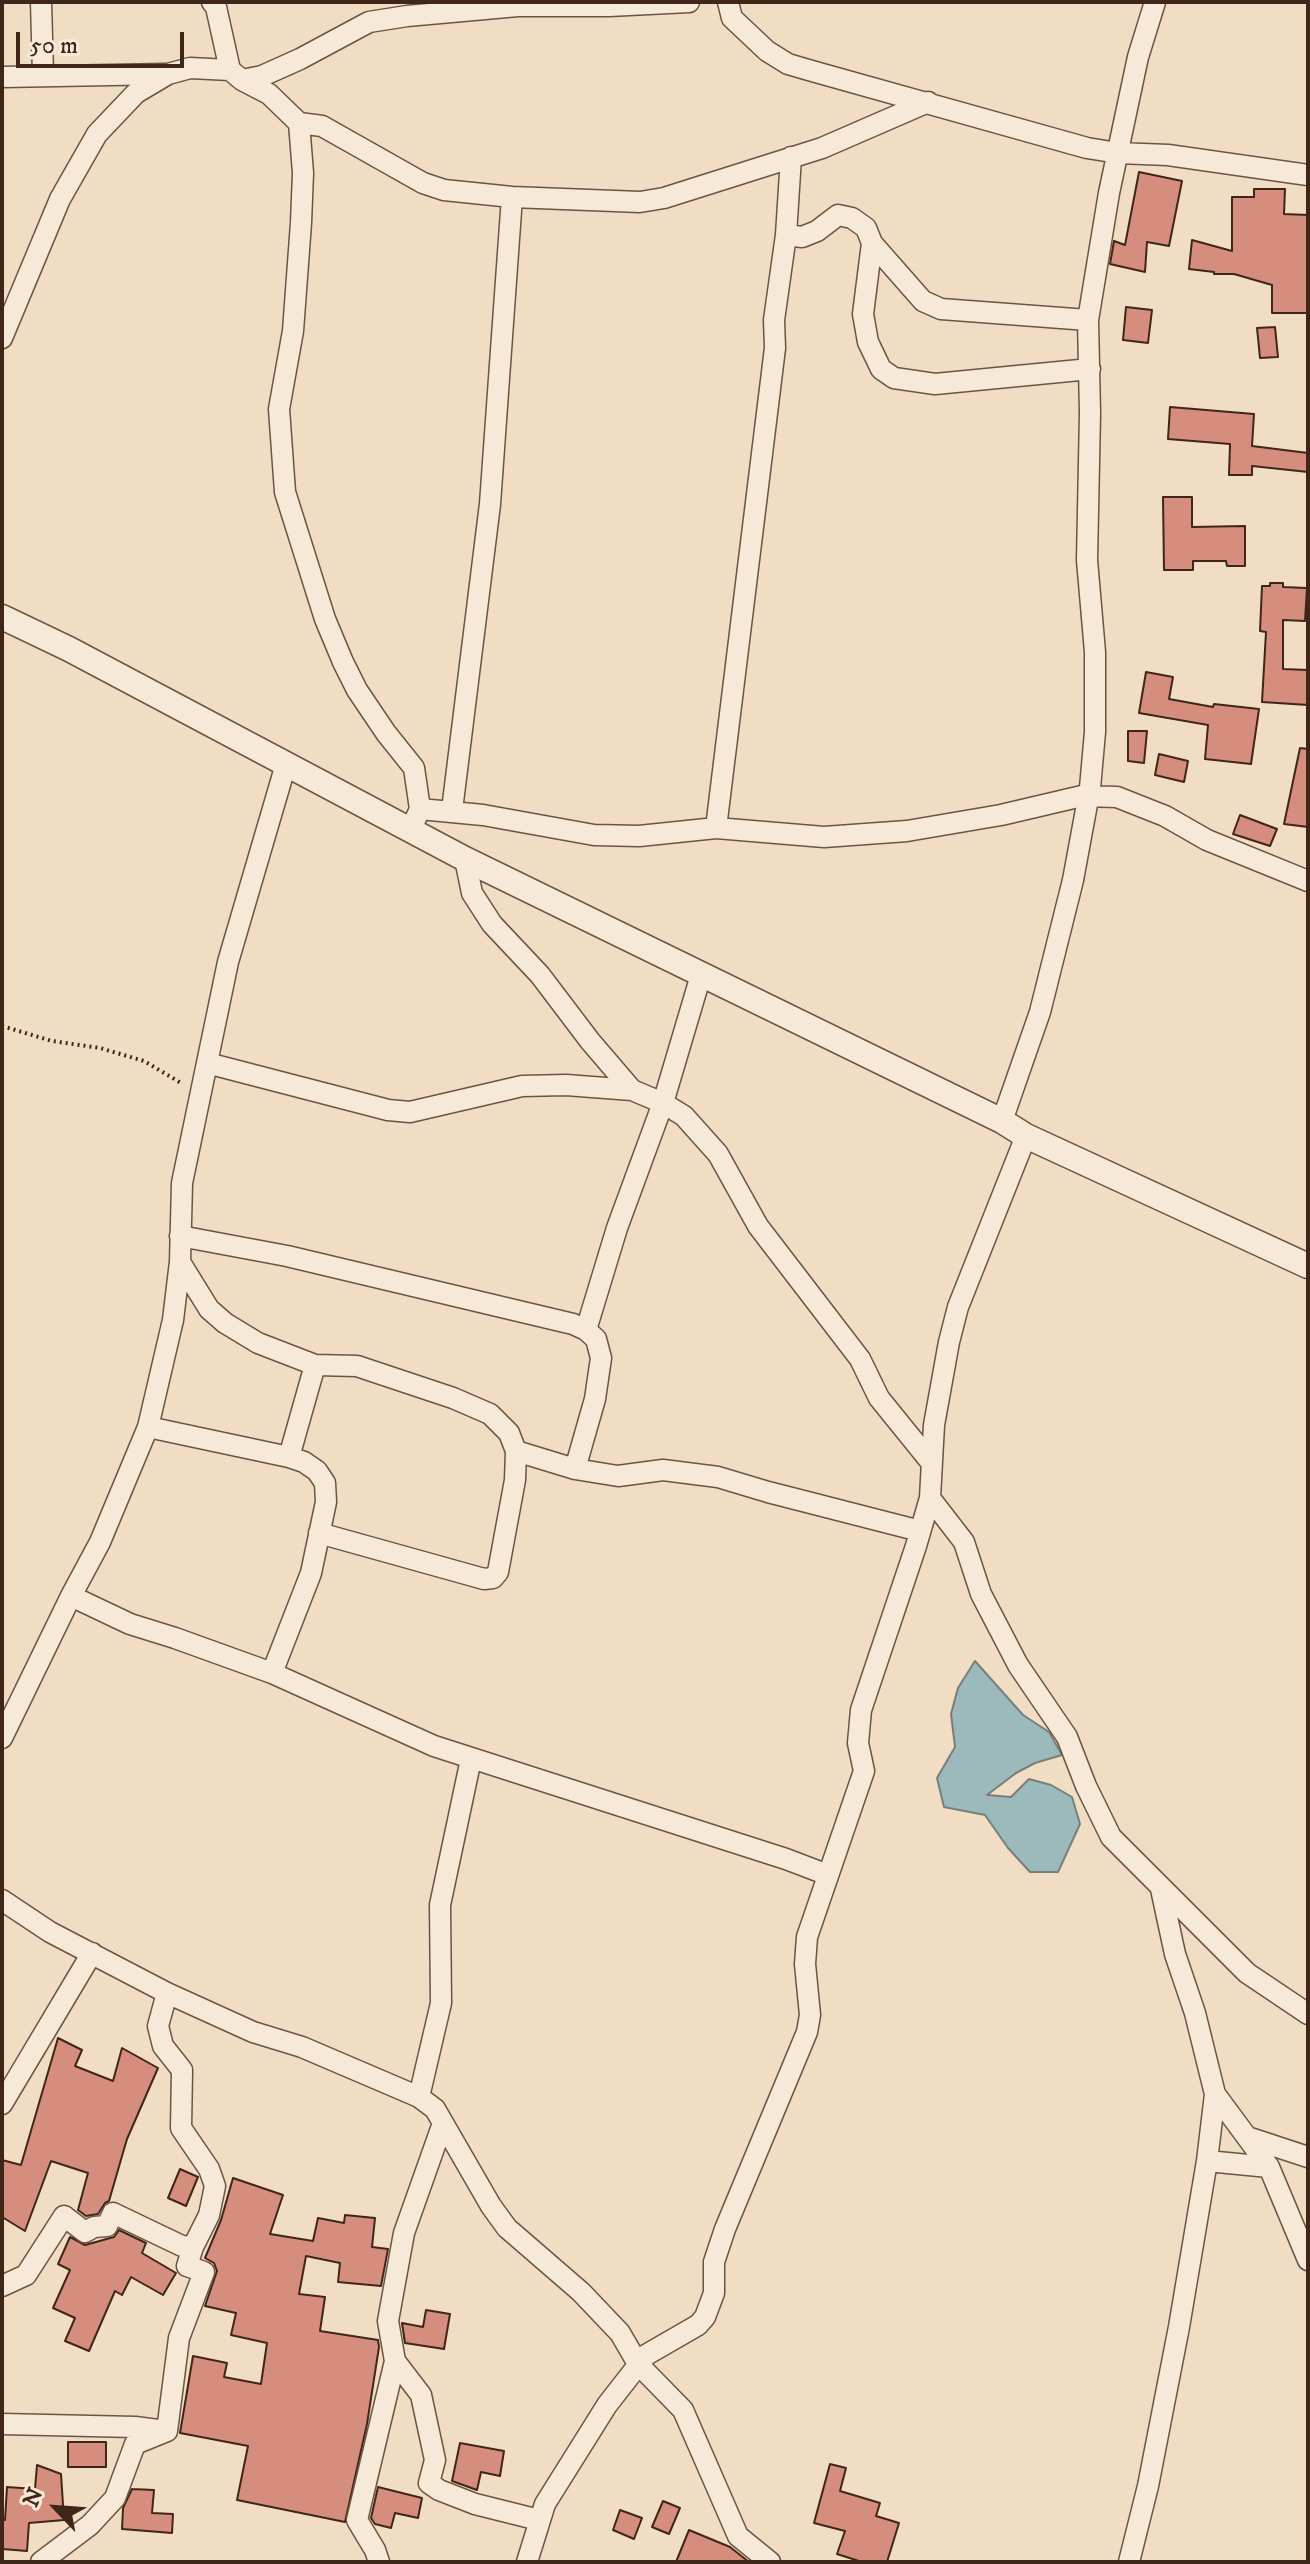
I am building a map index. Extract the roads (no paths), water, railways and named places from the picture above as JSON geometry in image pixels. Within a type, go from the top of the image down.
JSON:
[{"type":"street","points":[[41,2],[43,74]]},
{"type":"street","points":[[2,77],[168,74],[190,68],[262,76],[369,22],[518,6],[689,2]]},
{"type":"street","points":[[728,2],[732,18],[741,29],[788,64],[1059,141],[1118,153],[1168,155],[1308,175]]},
{"type":"street","points":[[1002,1121],[1040,1012],[1073,880],[1089,796],[1095,732],[1095,664],[1087,560],[1088,320],[1096,262],[1138,57],[1155,2]]},
{"type":"street","points":[[221,4],[236,75],[269,94],[299,123],[322,126],[423,183],[444,190],[512,197],[640,202],[664,198],[822,148],[928,102]]},
{"type":"street","points":[[2,338],[60,199],[97,134],[136,93],[168,74]]},
{"type":"street","points":[[299,123],[303,173],[301,223],[293,331],[279,409],[285,492],[320,605],[337,648],[357,690],[414,768],[415,820]]},
{"type":"street","points":[[716,828],[771,388],[774,320],[786,235],[791,157]]},
{"type":"street","points":[[452,810],[490,504],[512,197]]},
{"type":"street","points":[[786,235],[802,237],[817,231],[838,215],[852,218],[866,228],[872,243],[923,301],[941,309],[1088,320]]},
{"type":"street","points":[[872,243],[863,314],[868,342],[881,369],[894,378],[935,384],[1090,369]]},
{"type":"street","points":[[2,617],[286,764],[415,820],[465,859],[1002,1121],[1026,1136],[1308,1266]]},
{"type":"street","points":[[2,1738],[100,1542],[148,1427],[173,1320],[180,1262],[182,1183],[228,962],[286,764]]},
{"type":"street","points":[[415,820],[452,810],[594,835],[639,836],[716,828],[824,837],[879,835],[1001,815],[1089,796],[1117,797],[1165,816],[1207,840],[1308,881]]},
{"type":"street","points":[[465,859],[472,893],[492,924],[540,975],[632,1090]]},
{"type":"street","points":[[586,1330],[617,1228],[663,1103],[701,975]]},
{"type":"street","points":[[207,1063],[388,1110],[410,1112],[522,1086],[566,1085],[632,1090],[663,1103],[684,1116],[718,1154],[758,1226],[860,1359],[879,1398],[930,1461]]},
{"type":"street","points":[[527,2562],[539,2520],[555,2486],[607,2405],[646,2355],[698,2325],[711,2304],[714,2262],[725,2229],[807,2032],[810,2015],[805,1964],[807,1937],[864,1771],[858,1743],[861,1710],[930,1498],[930,1461],[946,1355],[958,1307],[1026,1136]]},
{"type":"street","points":[[180,1236],[287,1256],[573,1324],[586,1330],[596,1339],[601,1358],[595,1399],[575,1469]]},
{"type":"street","points":[[180,1262],[197,1292],[225,1323],[274,1351],[315,1365],[357,1366],[440,1393],[490,1414],[509,1433],[516,1451],[515,1480],[498,1572],[493,1578],[484,1579],[319,1533]]},
{"type":"street","points":[[289,1457],[315,1365]]},
{"type":"street","points":[[148,1427],[289,1457],[317,1471],[325,1483],[326,1502],[311,1573],[272,1673]]},
{"type":"street","points":[[516,1451],[575,1469],[618,1476],[663,1470],[718,1477],[920,1531]]},
{"type":"street","points":[[930,1498],[964,1542],[981,1594],[1018,1665],[1067,1737],[1111,1837],[1247,1973],[1306,2006]]},
{"type":"street","points":[[71,1596],[130,1624],[272,1673],[434,1746],[828,1875]]},
{"type":"street","points":[[419,2097],[441,2003],[440,1905],[471,1759]]},
{"type":"street","points":[[1129,2562],[1148,2486],[1179,2327],[1215,2094],[1195,2013],[1175,1954],[1161,1889]]},
{"type":"street","points":[[2,1900],[50,1932],[167,1993],[253,2032],[302,2047],[419,2097],[435,2109],[507,2228],[581,2292],[620,2333],[638,2364],[683,2410],[738,2536],[770,2562]]},
{"type":"street","points":[[2,2104],[92,1953]]},
{"type":"street","points":[[167,1993],[158,2026],[163,2046],[182,2070],[181,2128],[209,2169],[215,2186],[209,2215],[187,2266],[204,2272],[179,2338],[167,2431]]},
{"type":"street","points":[[1215,2094],[1269,2167],[1308,2260]]},
{"type":"street","points":[[379,2562],[357,2520],[395,2361],[388,2321],[404,2233],[443,2123]]},
{"type":"street","points":[[1247,2137],[1308,2157]]},
{"type":"street","points":[[1207,2161],[1269,2167]]},
{"type":"street","points":[[2,2286],[26,2275],[64,2216],[85,2232],[94,2227],[107,2226],[113,2213],[182,2246],[193,2247]]},
{"type":"street","points":[[395,2361],[421,2395],[435,2460],[429,2483],[475,2504],[539,2520]]},
{"type":"street","points":[[2,2424],[135,2427],[167,2431]]},
{"type":"street","points":[[41,2562],[90,2525],[115,2498],[135,2444],[167,2431]]},
{"type":"water","points":[[975,1661],[1023,1715],[1049,1732],[1062,1755],[1016,1773],[987,1795],[1011,1797],[1029,1779],[1051,1785],[1072,1797],[1080,1824],[1058,1872],[1030,1872],[985,1815],[944,1807],[937,1778],[955,1747],[951,1714],[958,1688]]}]
